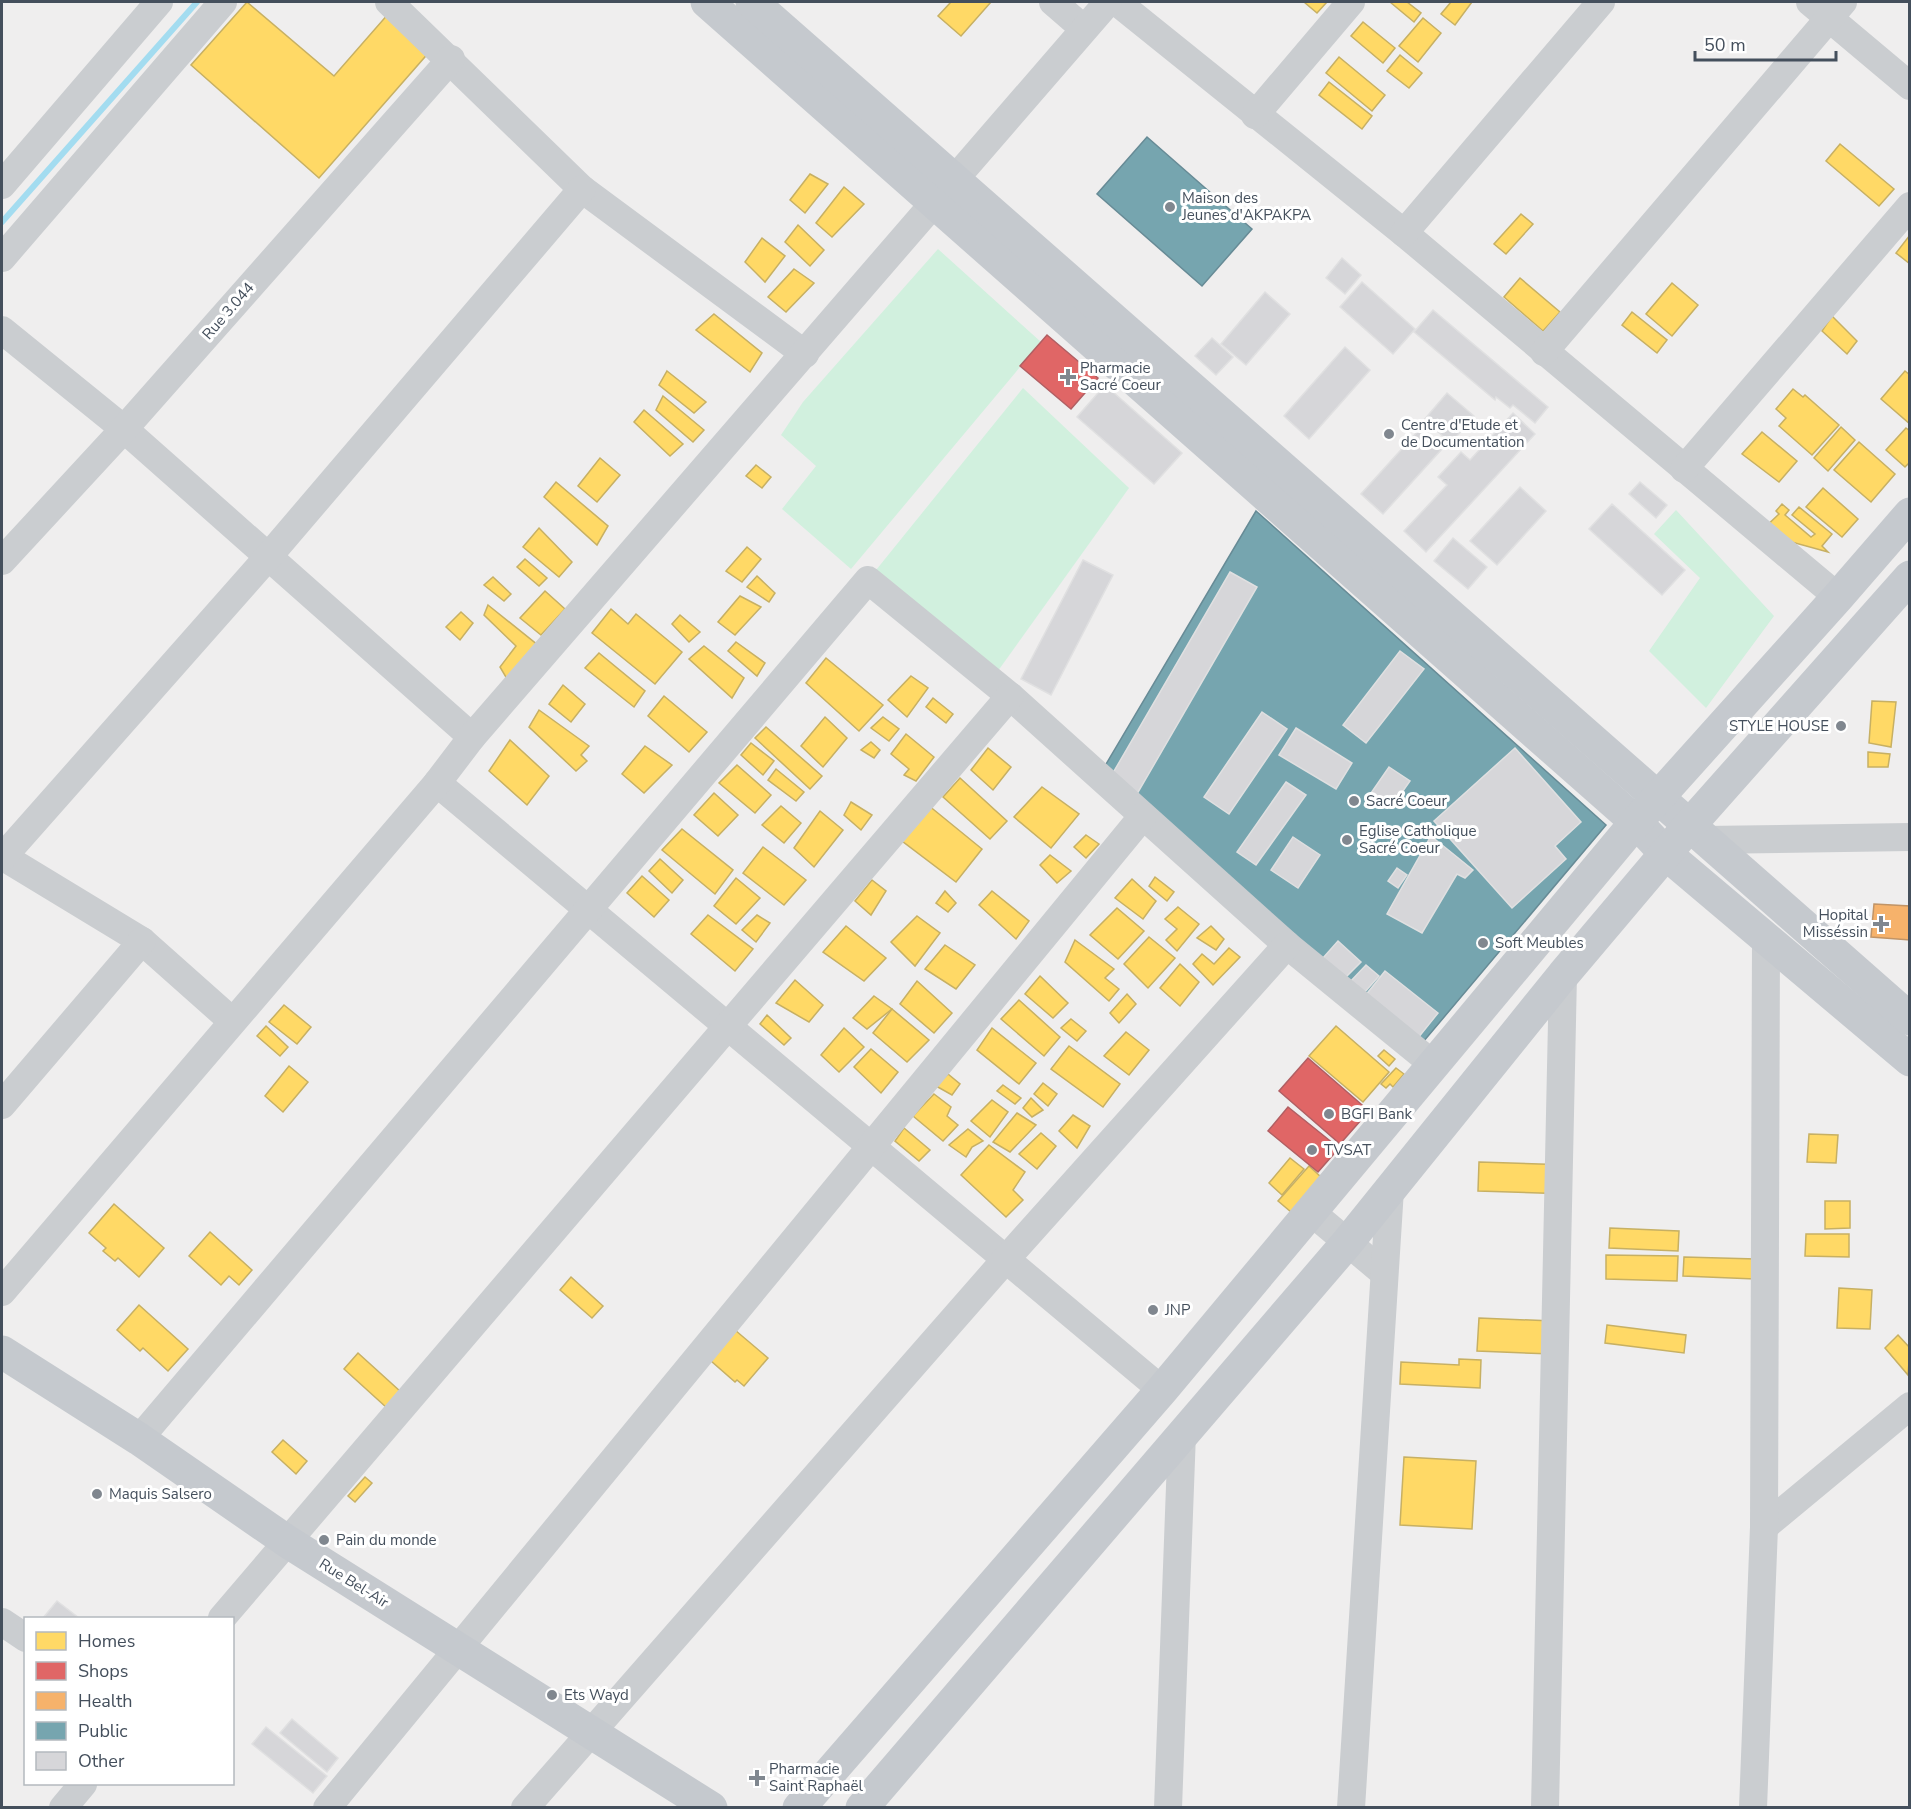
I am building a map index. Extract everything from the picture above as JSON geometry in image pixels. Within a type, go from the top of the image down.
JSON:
[{"type":"main road","points":[[707,2],[945,190],[1658,798],[1696,834],[1910,1019]]},
{"type":"main road","points":[[752,2],[945,190],[1636,822],[1666,854],[1910,1060]]},
{"type":"main road","points":[[800,1808],[1162,1390],[1636,822],[1910,514]]},
{"type":"main road","points":[[862,1808],[1347,1243],[1563,975],[1666,854],[1696,834],[1910,577]]},
{"type":"main road","name":"Rue Bel-Air","points":[[2,1352],[139,1438],[288,1542],[711,1808]]},
{"type":"street","points":[[2,184],[159,2]]},
{"type":"street","points":[[2,258],[223,2]]},
{"type":"street","points":[[389,2],[451,59],[582,189],[805,354]]},
{"type":"street","points":[[1053,2],[1083,28]]},
{"type":"street","points":[[2,1292],[437,783],[472,737],[805,354],[1083,28],[1108,2]]},
{"type":"street","points":[[1117,2],[1404,233],[1838,597]]},
{"type":"street","points":[[1255,115],[1351,2]]},
{"type":"street","points":[[1404,233],[1601,2]]},
{"type":"street","points":[[1544,352],[1827,7],[1910,86]]},
{"type":"street","name":"Rue 3.044","points":[[2,561],[124,429],[451,59]]},
{"type":"street","points":[[232,1021],[142,941],[2,857],[268,557],[582,189]]},
{"type":"street","points":[[1684,469],[1910,206]]},
{"type":"street","points":[[2,330],[124,429],[472,737]]},
{"type":"street","points":[[139,1438],[868,580],[1010,696],[1287,945],[1434,1065]]},
{"type":"street","points":[[223,1617],[1010,696]]},
{"type":"street","points":[[437,783],[1162,1390]]},
{"type":"street","points":[[327,1808],[1142,817]]},
{"type":"street","points":[[1696,834],[1910,837]]},
{"type":"street","points":[[1753,1808],[1764,1527],[1766,939]]},
{"type":"street","points":[[2,1105],[142,941]]},
{"type":"street","points":[[525,1808],[1006,1259],[1287,945]]},
{"type":"street","points":[[1545,1808],[1563,975]]},
{"type":"street","points":[[1351,1808],[1390,1189]]},
{"type":"street","points":[[1310,1211],[1384,1273]]},
{"type":"street","points":[[1764,1527],[1910,1406]]},
{"type":"street","points":[[1168,1808],[1182,1433]]},
{"type":"street","points":[[2,1622],[24,1637]]},
{"type":"street","points":[[63,1808],[82,1785]]},
{"type":"green space","points":[[938,249],[1041,342],[851,569],[782,509],[816,466],[781,435],[803,402]]},
{"type":"green space","points":[[1023,388],[1129,488],[995,675],[868,580]]},
{"type":"green space","points":[[1676,510],[1774,616],[1706,708],[1649,651],[1700,578],[1654,534]]},
{"type":"building: Homes","points":[[247,2],[334,76],[389,13],[431,50],[319,178],[191,65]]},
{"type":"building: Homes","points":[[951,2],[991,2],[961,36],[938,16]]},
{"type":"building: Homes","points":[[1304,2],[1327,2],[1317,13]]},
{"type":"building: Homes","points":[[1390,2],[1407,2],[1421,13],[1414,22]]},
{"type":"building: Homes","points":[[1451,2],[1472,2],[1455,25],[1441,14]]},
{"type":"building: Homes","points":[[1423,18],[1441,33],[1418,62],[1399,46]]},
{"type":"building: Homes","points":[[1363,22],[1395,48],[1383,63],[1351,36]]},
{"type":"building: Homes","points":[[1400,55],[1422,73],[1409,88],[1387,71]]},
{"type":"building: Homes","points":[[1339,57],[1385,95],[1372,111],[1326,73]]},
{"type":"building: Homes","points":[[1329,82],[1372,116],[1362,129],[1319,95]]},
{"type":"building: Homes","points":[[1840,144],[1894,189],[1879,206],[1826,161]]},
{"type":"building: Homes","points":[[810,174],[828,184],[805,213],[790,200]]},
{"type":"building: Homes","points":[[844,187],[864,204],[832,237],[816,223]]},
{"type":"building: Homes","points":[[1521,214],[1533,224],[1506,254],[1494,244]]},
{"type":"building: Homes","points":[[798,225],[824,250],[810,266],[785,242]]},
{"type":"building: Homes","points":[[1910,235],[1910,264],[1896,253]]},
{"type":"building: Homes","points":[[762,238],[785,256],[765,282],[745,262]]},
{"type":"building: Homes","points":[[794,269],[814,283],[786,312],[768,297]]},
{"type":"building: Homes","points":[[1520,278],[1560,312],[1543,331],[1504,297]]},
{"type":"building: Homes","points":[[1672,283],[1698,305],[1672,336],[1646,314]]},
{"type":"building: Homes","points":[[1632,312],[1667,340],[1657,353],[1622,325]]},
{"type":"building: Homes","points":[[714,314],[762,353],[750,372],[696,330]]},
{"type":"building: Homes","points":[[1832,316],[1857,341],[1847,354],[1822,331]]},
{"type":"building: Homes","points":[[667,371],[706,402],[694,413],[659,385]]},
{"type":"building: Homes","points":[[1905,371],[1910,375],[1910,424],[1881,399]]},
{"type":"building: Homes","points":[[1793,389],[1803,397],[1805,395],[1839,425],[1812,455],[1779,426],[1786,418],[1776,409]]},
{"type":"building: Homes","points":[[663,396],[704,430],[693,442],[656,410]]},
{"type":"building: Homes","points":[[644,410],[683,444],[670,456],[634,422]]},
{"type":"building: Homes","points":[[1841,427],[1855,440],[1828,471],[1814,458]]},
{"type":"building: Homes","points":[[1906,428],[1910,431],[1910,462],[1905,467],[1886,450]]},
{"type":"building: Homes","points":[[1762,432],[1797,461],[1779,482],[1742,454]]},
{"type":"building: Homes","points":[[1859,442],[1895,474],[1871,502],[1834,470]]},
{"type":"building: Homes","points":[[600,458],[620,475],[597,502],[578,486]]},
{"type":"building: Homes","points":[[756,465],[771,477],[762,488],[746,476]]},
{"type":"building: Homes","points":[[556,482],[608,526],[597,545],[544,497]]},
{"type":"building: Homes","points":[[1823,488],[1858,519],[1842,537],[1806,507]]},
{"type":"building: Homes","points":[[1782,504],[1789,510],[1785,515],[1811,537],[1815,534],[1792,515],[1799,507],[1832,534],[1822,546],[1828,552],[1759,533],[1779,514],[1776,511]]},
{"type":"building: Homes","points":[[539,528],[572,562],[559,577],[523,547]]},
{"type":"building: Homes","points":[[747,547],[761,559],[742,582],[726,571]]},
{"type":"building: Homes","points":[[525,559],[547,578],[539,586],[517,567]]},
{"type":"building: Homes","points":[[757,576],[775,593],[769,602],[747,587]]},
{"type":"building: Homes","points":[[493,577],[511,594],[504,601],[484,585]]},
{"type":"building: Homes","points":[[545,591],[565,609],[541,635],[520,618]]},
{"type":"building: Homes","points":[[740,596],[761,607],[735,635],[718,622]]},
{"type":"building: Homes","points":[[488,605],[539,646],[510,684],[500,667],[516,646],[484,615]]},
{"type":"building: Homes","points":[[611,609],[628,624],[636,614],[682,652],[655,684],[592,633]]},
{"type":"building: Homes","points":[[461,612],[473,623],[460,640],[446,627]]},
{"type":"building: Homes","points":[[680,615],[700,632],[689,642],[672,624]]},
{"type":"building: Homes","points":[[736,642],[765,663],[757,676],[728,651]]},
{"type":"building: Homes","points":[[704,646],[744,678],[732,698],[689,659]]},
{"type":"building: Homes","points":[[599,653],[645,691],[634,707],[585,668]]},
{"type":"building: Homes","points":[[826,658],[883,705],[859,731],[806,683]]},
{"type":"building: Homes","points":[[911,676],[928,688],[907,717],[888,700]]},
{"type":"building: Homes","points":[[563,685],[585,704],[571,722],[549,704]]},
{"type":"building: Homes","points":[[664,696],[707,732],[689,752],[648,716]]},
{"type":"building: Homes","points":[[933,698],[953,714],[946,723],[926,707]]},
{"type":"building: Homes","points":[[1872,701],[1896,702],[1891,747],[1869,743]]},
{"type":"building: Homes","points":[[539,710],[589,746],[581,755],[587,761],[576,771],[529,727]]},
{"type":"building: Homes","points":[[825,717],[847,738],[823,767],[801,746]]},
{"type":"building: Homes","points":[[883,717],[899,729],[889,741],[871,728]]},
{"type":"building: Homes","points":[[766,727],[822,776],[810,789],[755,738]]},
{"type":"building: Homes","points":[[906,734],[934,757],[916,781],[904,775],[909,769],[891,754]]},
{"type":"building: Homes","points":[[510,740],[549,776],[527,805],[489,771]]},
{"type":"building: Homes","points":[[871,742],[880,750],[874,758],[861,750]]},
{"type":"building: Homes","points":[[751,743],[774,761],[763,775],[741,755]]},
{"type":"building: Homes","points":[[645,746],[672,765],[644,793],[622,774]]},
{"type":"building: Homes","points":[[988,748],[1011,767],[993,790],[971,770]]},
{"type":"building: Homes","points":[[1868,752],[1890,754],[1888,767],[1868,767]]},
{"type":"building: Homes","points":[[737,765],[771,795],[755,813],[719,783]]},
{"type":"building: Homes","points":[[776,769],[804,792],[796,801],[768,780]]},
{"type":"building: Homes","points":[[960,778],[1007,821],[990,839],[943,797]]},
{"type":"building: Homes","points":[[1042,787],[1079,814],[1051,848],[1014,817]]},
{"type":"building: Homes","points":[[714,793],[738,815],[718,836],[694,815]]},
{"type":"building: Homes","points":[[851,802],[872,815],[861,830],[844,815]]},
{"type":"building: Homes","points":[[928,805],[982,849],[956,882],[902,841]]},
{"type":"building: Homes","points":[[781,806],[801,823],[784,843],[762,825]]},
{"type":"building: Homes","points":[[820,811],[843,830],[814,867],[794,848]]},
{"type":"building: Homes","points":[[682,829],[733,870],[715,894],[662,850]]},
{"type":"building: Homes","points":[[1086,835],[1099,844],[1086,858],[1074,847]]},
{"type":"building: Homes","points":[[763,847],[806,880],[784,905],[743,873]]},
{"type":"building: Homes","points":[[1050,855],[1071,871],[1057,883],[1040,865]]},
{"type":"building: Homes","points":[[660,859],[683,880],[672,893],[649,871]]},
{"type":"building: Homes","points":[[642,876],[669,900],[654,917],[627,893]]},
{"type":"building: Homes","points":[[1155,877],[1174,892],[1167,901],[1149,886]]},
{"type":"building: Homes","points":[[736,878],[760,898],[736,924],[714,906]]},
{"type":"building: Homes","points":[[1132,879],[1156,901],[1143,919],[1115,898]]},
{"type":"building: Homes","points":[[872,880],[886,891],[871,915],[855,901]]},
{"type":"building: Homes","points":[[945,891],[956,903],[948,912],[936,903]]},
{"type":"building: Homes","points":[[992,891],[1029,921],[1016,939],[979,905]]},
{"type":"building: Homes","points":[[1178,907],[1199,924],[1177,951],[1166,940],[1177,929],[1165,919]]},
{"type":"building: Homes","points":[[1117,908],[1144,931],[1118,959],[1090,935]]},
{"type":"building: Homes","points":[[708,915],[753,949],[735,971],[691,934]]},
{"type":"building: Homes","points":[[757,915],[770,923],[756,942],[742,930]]},
{"type":"building: Homes","points":[[917,916],[940,933],[915,966],[891,942]]},
{"type":"building: Homes","points":[[846,926],[886,958],[864,981],[823,952]]},
{"type":"building: Homes","points":[[1211,926],[1224,939],[1216,950],[1197,938]]},
{"type":"building: Homes","points":[[1149,937],[1175,958],[1148,988],[1124,964]]},
{"type":"building: Homes","points":[[1075,940],[1114,969],[1105,978],[1119,989],[1109,1001],[1065,962]]},
{"type":"building: Homes","points":[[945,945],[975,965],[956,989],[925,969]]},
{"type":"building: Homes","points":[[1229,948],[1240,957],[1213,985],[1193,964],[1202,954],[1214,964]]},
{"type":"building: Homes","points":[[1180,964],[1199,982],[1180,1006],[1160,988]]},
{"type":"building: Homes","points":[[1040,976],[1068,1003],[1053,1018],[1025,994]]},
{"type":"building: Homes","points":[[795,980],[823,1005],[809,1022],[776,1003]]},
{"type":"building: Homes","points":[[917,981],[952,1013],[934,1033],[900,1004]]},
{"type":"building: Homes","points":[[1127,994],[1136,1004],[1119,1023],[1110,1013]]},
{"type":"building: Homes","points":[[874,996],[892,1009],[867,1029],[853,1018]]},
{"type":"building: Homes","points":[[1019,1000],[1060,1037],[1044,1056],[1001,1019]]},
{"type":"building: Homes","points":[[284,1005],[311,1027],[297,1044],[269,1022]]},
{"type":"building: Homes","points":[[892,1009],[929,1040],[907,1062],[873,1033]]},
{"type":"building: Homes","points":[[767,1015],[791,1038],[784,1045],[760,1024]]},
{"type":"building: Homes","points":[[1071,1019],[1086,1031],[1077,1041],[1061,1028]]},
{"type":"building: Homes","points":[[266,1026],[288,1047],[280,1056],[257,1036]]},
{"type":"building: Homes","points":[[1336,1026],[1389,1072],[1363,1102],[1309,1056]]},
{"type":"building: Homes","points":[[844,1028],[864,1047],[839,1072],[821,1055]]},
{"type":"building: Homes","points":[[992,1028],[1036,1063],[1019,1084],[977,1050]]},
{"type":"building: Homes","points":[[1126,1032],[1149,1050],[1129,1075],[1104,1056]]},
{"type":"building: Homes","points":[[1069,1046],[1120,1084],[1103,1107],[1051,1069]]},
{"type":"building: Homes","points":[[871,1049],[898,1072],[881,1093],[854,1067]]},
{"type":"building: Homes","points":[[1384,1050],[1395,1059],[1389,1066],[1378,1056]]},
{"type":"building: Homes","points":[[289,1066],[308,1082],[283,1112],[265,1096]]},
{"type":"building: Homes","points":[[1396,1068],[1404,1074],[1393,1087],[1390,1084],[1386,1088],[1381,1084]]},
{"type":"building: Homes","points":[[948,1074],[960,1084],[952,1095],[936,1086]]},
{"type":"building: Homes","points":[[1043,1083],[1057,1094],[1048,1106],[1034,1094]]},
{"type":"building: Homes","points":[[1003,1085],[1021,1098],[1015,1104],[997,1091]]},
{"type":"building: Homes","points":[[934,1094],[951,1107],[947,1116],[958,1125],[943,1141],[913,1116]]},
{"type":"building: Homes","points":[[1031,1098],[1043,1110],[1032,1117],[1023,1108]]},
{"type":"building: Homes","points":[[992,1100],[1008,1112],[990,1137],[971,1121]]},
{"type":"building: Homes","points":[[1017,1113],[1036,1125],[1010,1152],[993,1142]]},
{"type":"building: Homes","points":[[1073,1115],[1090,1126],[1077,1148],[1059,1131]]},
{"type":"building: Homes","points":[[904,1128],[930,1150],[919,1161],[895,1141]]},
{"type":"building: Homes","points":[[968,1129],[983,1141],[972,1147],[966,1157],[949,1145]]},
{"type":"building: Homes","points":[[1041,1133],[1056,1146],[1037,1169],[1019,1154]]},
{"type":"building: Homes","points":[[1809,1134],[1838,1135],[1836,1163],[1807,1162]]},
{"type":"building: Homes","points":[[989,1145],[1025,1172],[1013,1190],[1023,1200],[1006,1217],[961,1175]]},
{"type":"building: Homes","points":[[1290,1158],[1304,1169],[1282,1195],[1269,1183]]},
{"type":"building: Homes","points":[[1479,1162],[1570,1165],[1569,1194],[1478,1191]]},
{"type":"building: Homes","points":[[1309,1166],[1321,1177],[1291,1212],[1278,1201]]},
{"type":"building: Homes","points":[[1825,1201],[1850,1201],[1850,1228],[1825,1229]]},
{"type":"building: Homes","points":[[114,1204],[164,1248],[139,1277],[118,1258],[115,1261],[103,1251],[106,1248],[89,1233]]},
{"type":"building: Homes","points":[[1610,1228],[1679,1231],[1678,1251],[1609,1248]]},
{"type":"building: Homes","points":[[210,1232],[252,1270],[239,1285],[229,1276],[221,1285],[189,1256]]},
{"type":"building: Homes","points":[[1806,1234],[1849,1234],[1849,1257],[1805,1256]]},
{"type":"building: Homes","points":[[1606,1255],[1678,1256],[1677,1281],[1606,1279]]},
{"type":"building: Homes","points":[[1684,1257],[1756,1259],[1755,1279],[1683,1276]]},
{"type":"building: Homes","points":[[571,1277],[603,1306],[592,1318],[560,1290]]},
{"type":"building: Homes","points":[[1839,1288],[1872,1290],[1870,1329],[1837,1328]]},
{"type":"building: Homes","points":[[139,1305],[188,1349],[168,1371],[143,1348],[140,1351],[117,1330]]},
{"type":"building: Homes","points":[[1479,1318],[1553,1321],[1552,1354],[1477,1351]]},
{"type":"building: Homes","points":[[722,1319],[768,1358],[744,1386],[737,1380],[735,1382],[702,1353]]},
{"type":"building: Homes","points":[[1607,1325],[1686,1335],[1684,1353],[1605,1343]]},
{"type":"building: Homes","points":[[1898,1335],[1910,1348],[1908,1375],[1885,1348]]},
{"type":"building: Homes","points":[[358,1353],[401,1392],[387,1408],[344,1369]]},
{"type":"building: Homes","points":[[1459,1359],[1481,1360],[1480,1388],[1400,1384],[1401,1362],[1459,1365]]},
{"type":"building: Homes","points":[[283,1440],[307,1461],[296,1474],[272,1452]]},
{"type":"building: Homes","points":[[1404,1457],[1476,1461],[1472,1529],[1400,1525]]},
{"type":"building: Homes","points":[[365,1477],[372,1483],[355,1502],[348,1496]]},
{"type":"building: Shops","points":[[1047,335],[1098,378],[1071,409],[1020,366]]},
{"type":"building: Shops","points":[[1484,898],[1517,927],[1468,983],[1435,955]]},
{"type":"building: Shops","points":[[1308,1058],[1369,1111],[1340,1144],[1279,1091]]},
{"type":"building: Shops","points":[[1288,1107],[1339,1148],[1318,1172],[1268,1131]]},
{"type":"building: Health","points":[[1874,904],[1910,906],[1910,940],[1871,937]]},
{"type":"building: Public","points":[[1147,137],[1252,229],[1202,286],[1097,194]]},
{"type":"building: Public","name":"Sacré Coeur","points":[[1256,511],[1606,825],[1418,1048],[1099,776]]},
{"type":"building: Other","points":[[1342,258],[1361,275],[1345,294],[1326,278]]},
{"type":"building: Other","points":[[1362,282],[1415,329],[1393,354],[1340,307]]},
{"type":"building: Other","points":[[1265,292],[1290,314],[1246,365],[1221,344]]},
{"type":"building: Other","points":[[1433,310],[1548,407],[1535,423],[1513,405],[1510,408],[1496,397],[1495,400],[1414,332]]},
{"type":"building: Other","points":[[1212,338],[1233,357],[1216,375],[1195,356]]},
{"type":"building: Other","points":[[1345,347],[1370,370],[1309,439],[1284,416]]},
{"type":"building: Other","points":[[1105,385],[1182,453],[1154,484],[1077,417]]},
{"type":"building: Other","points":[[1447,393],[1474,416],[1451,443],[1424,420]]},
{"type":"building: Other","points":[[1513,413],[1535,434],[1426,552],[1404,531],[1447,485],[1438,477],[1461,452],[1470,460]]},
{"type":"building: Other","points":[[1418,431],[1441,450],[1383,514],[1361,494]]},
{"type":"building: Other","points":[[1640,482],[1667,505],[1656,518],[1629,494]]},
{"type":"building: Other","points":[[1520,487],[1546,511],[1497,565],[1470,541]]},
{"type":"building: Other","points":[[1612,504],[1685,570],[1662,595],[1589,529]]},
{"type":"building: Other","points":[[1453,538],[1487,567],[1468,589],[1434,561]]},
{"type":"building: Other","points":[[1083,560],[1113,575],[1051,695],[1021,679]]},
{"type":"building: Other","points":[[1230,572],[1257,587],[1137,794],[1110,778]]},
{"type":"building: Other","points":[[1400,651],[1424,669],[1366,743],[1343,725]]},
{"type":"building: Other","points":[[1262,712],[1287,729],[1229,814],[1204,797]]},
{"type":"building: Other","points":[[1296,728],[1352,763],[1336,789],[1279,755]]},
{"type":"building: Other","points":[[1515,748],[1581,822],[1555,846],[1566,859],[1512,908],[1434,821]]},
{"type":"building: Other","points":[[1389,767],[1410,781],[1391,808],[1371,793]]},
{"type":"building: Other","points":[[1286,782],[1306,795],[1256,865],[1237,852]]},
{"type":"building: Other","points":[[1431,836],[1473,870],[1465,878],[1457,874],[1422,933],[1387,914]]},
{"type":"building: Other","points":[[1293,837],[1320,855],[1298,888],[1271,870]]},
{"type":"building: Other","points":[[1397,868],[1407,875],[1398,888],[1388,881]]},
{"type":"building: Other","points":[[1338,941],[1361,962],[1345,978],[1323,958]]},
{"type":"building: Other","points":[[1366,965],[1379,976],[1364,993],[1350,982]]},
{"type":"building: Other","points":[[1385,971],[1438,1013],[1418,1038],[1365,996]]},
{"type":"building: Other","points":[[57,1601],[78,1617],[44,1617]]},
{"type":"building: Other","points":[[292,1719],[338,1758],[327,1772],[280,1733]]},
{"type":"building: Other","points":[[266,1727],[327,1776],[313,1793],[252,1744]]},
{"type":"waterway","points":[[2,222],[197,2]]},
{"type":"place","name":"Maison des Jeunes d'AKPAKPA","points":[[1170,207]]},
{"type":"place","name":"Pharmacie Sacré Coeur","points":[[1068,377]]},
{"type":"place","name":"Centre d'Etude et de Documentation","points":[[1389,434]]},
{"type":"place","name":"STYLE HOUSE","points":[[1841,726]]},
{"type":"place","name":"Sacré Coeur","points":[[1354,801]]},
{"type":"place","name":"Eglise Catholique Sacré Coeur","points":[[1347,840]]},
{"type":"place","name":"Hopital Misséssin","points":[[1881,924]]},
{"type":"place","name":"Soft Meubles","points":[[1483,943]]},
{"type":"place","name":"BGFI Bank","points":[[1329,1114]]},
{"type":"place","name":"TVSAT","points":[[1312,1150]]},
{"type":"place","name":"JNP","points":[[1153,1310]]},
{"type":"place","name":"Maquis Salsero","points":[[97,1494]]},
{"type":"place","name":"Pain du monde","points":[[324,1540]]},
{"type":"place","name":"Ets Wayd","points":[[552,1695]]},
{"type":"place","name":"Pharmacie Saint Raphaël","points":[[757,1778]]}]
